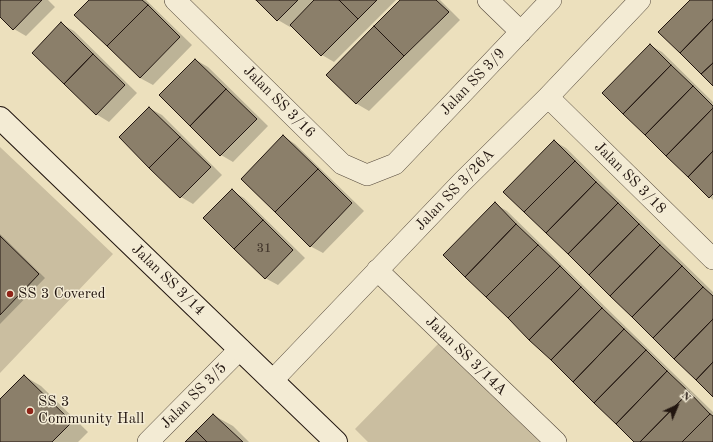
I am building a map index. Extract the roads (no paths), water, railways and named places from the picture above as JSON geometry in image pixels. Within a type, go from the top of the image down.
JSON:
[{"type":"street","name":"Jalan SS 3/16","points":[[176,0],[342,164],[367,175],[395,164]]},
{"type":"street","points":[[488,0],[521,32]]},
{"type":"street","name":"Jalan SS 3/9","points":[[395,164],[551,0]]},
{"type":"street","name":"Jalan SS 3/26A","points":[[272,381],[377,270],[462,182],[548,97],[640,0]]},
{"type":"street","name":"Jalan SS 3/18","points":[[548,97],[713,259]]},
{"type":"street","name":"Jalan SS 3/14","points":[[0,118],[336,442]]},
{"type":"street","name":"Jalan SS 3/14A","points":[[377,270],[556,442]]},
{"type":"street","name":"Jalan SS 3/5","points":[[148,442],[240,349]]},
{"type":"place","name":"SS 3 Covered","points":[[10,294]]},
{"type":"place","name":"SS 3 Community Hall","points":[[30,411]]}]
